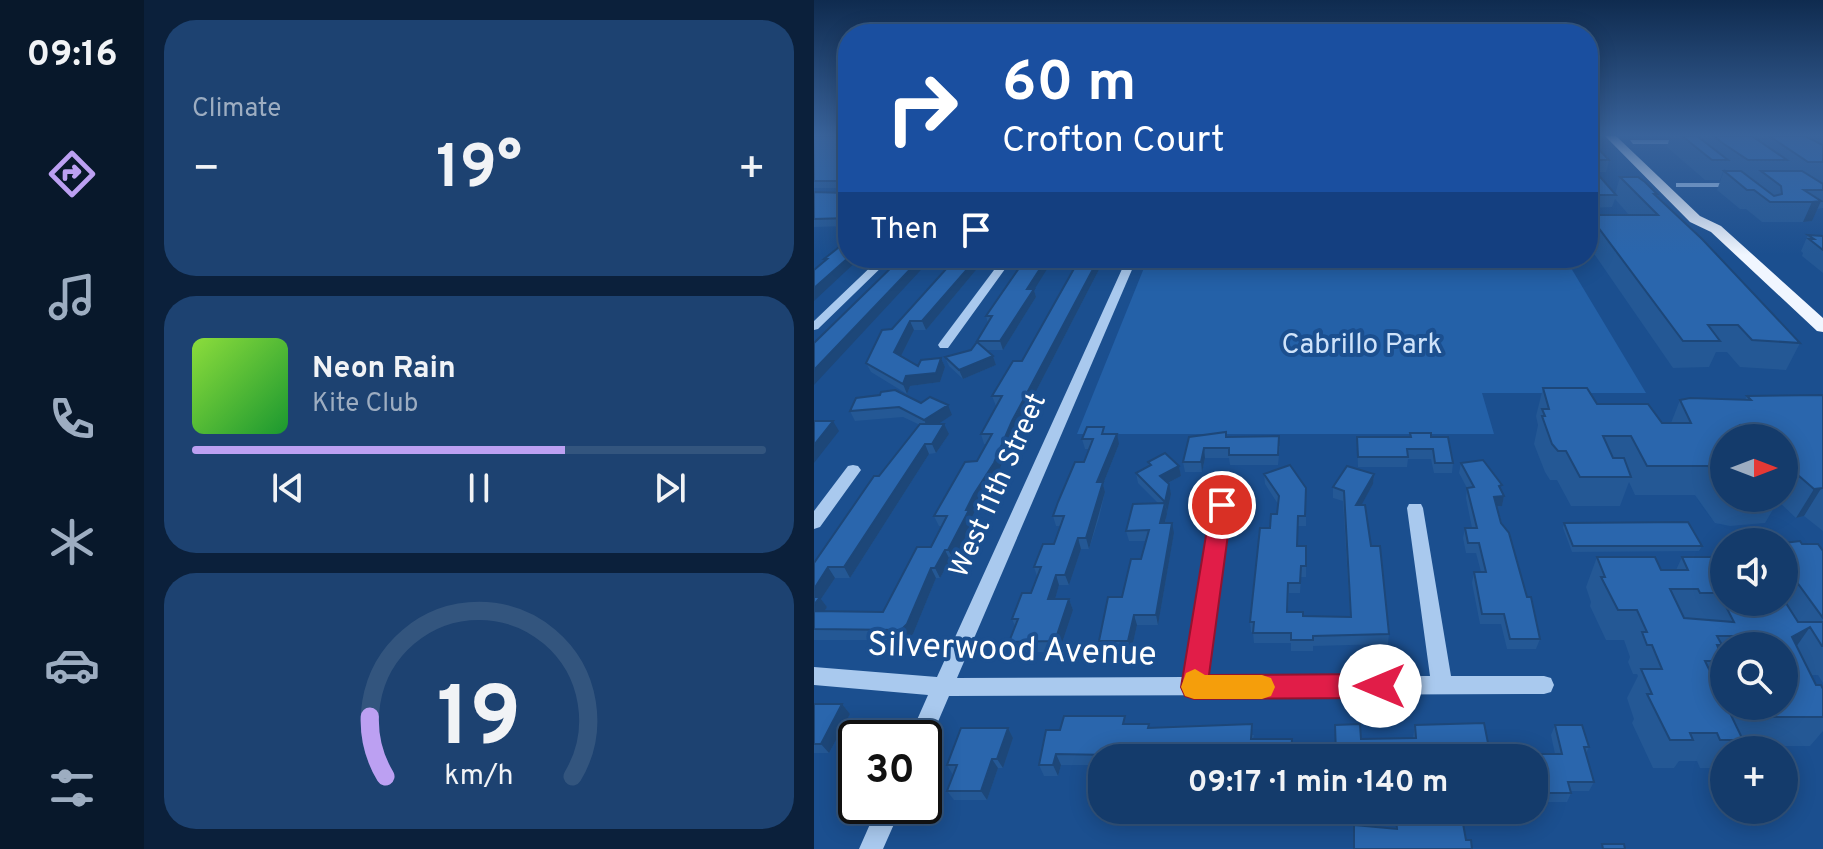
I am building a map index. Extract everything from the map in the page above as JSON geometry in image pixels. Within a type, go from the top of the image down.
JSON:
[{"type":"main road","points":[[1660,176],[1675,190]]},
{"type":"main road","points":[[1664,176],[1695,219],[1714,223],[1823,327]]},
{"type":"street","points":[[1726,176],[1737,185]]},
{"type":"street","points":[[1675,190],[1737,185],[1750,189]]},
{"type":"street","points":[[814,327],[876,268]]},
{"type":"street","points":[[944,345],[1001,268]]},
{"type":"street","name":"West 11th Street","points":[[928,720],[1128,268]]},
{"type":"street","points":[[814,523],[853,470]]},
{"type":"street","points":[[1194,687],[1222,505]]},
{"type":"street","points":[[1415,508],[1442,686]]},
{"type":"street","name":"Silverwood Avenue","points":[[814,676],[943,687],[1544,685]]},
{"type":"street","points":[[871,849],[882,824]]},
{"type":"green space","name":"Cabrillo Park","points":[[1144,268],[1571,268],[1646,393],[1482,393],[1494,434],[1077,434]]},
{"type":"building","points":[[814,176],[838,176],[838,181],[814,181]]},
{"type":"building","points":[[1598,176],[1599,176],[1616,195],[1598,195]]},
{"type":"building","points":[[1730,176],[1747,176],[1774,196],[1782,194],[1781,186],[1767,176],[1809,176],[1823,184],[1823,190],[1804,190],[1821,201],[1812,202],[1770,202],[1754,190],[1747,190]]},
{"type":"building","points":[[1620,177],[1638,177],[1645,182],[1800,343],[1752,340],[1738,325],[1708,325],[1720,341],[1683,341],[1598,227],[1598,215],[1658,215]]},
{"type":"building","points":[[814,192],[838,193],[838,218],[814,219]]},
{"type":"building","points":[[1808,235],[1823,236],[1823,250],[1809,239],[1814,239]]},
{"type":"building","points":[[838,248],[838,267],[814,288],[814,270],[827,259],[824,259]]},
{"type":"building","points":[[891,268],[911,268],[814,370],[814,343]]},
{"type":"building","points":[[947,268],[968,268],[922,321],[910,321],[894,352],[918,366],[921,360],[941,358],[936,373],[906,376],[903,384],[866,363],[882,330],[892,329]]},
{"type":"building","points":[[1019,268],[1041,268],[1027,289],[1034,289],[1000,341],[977,341],[992,316],[986,316]]},
{"type":"building","points":[[1074,268],[1094,268],[1012,421],[994,463],[974,494],[948,550],[945,550],[935,568],[931,568],[907,624],[901,630],[814,629],[814,611],[883,612],[917,547],[931,547],[947,516],[934,516],[965,462],[977,461],[992,434],[981,434],[1002,396],[992,396],[1013,361],[1022,361]]},
{"type":"building","points":[[977,342],[993,356],[959,370],[945,357],[971,350]]},
{"type":"building","points":[[1543,388],[1587,388],[1597,404],[1648,404],[1662,423],[1691,423],[1680,400],[1690,398],[1751,400],[1747,396],[1823,395],[1823,488],[1814,489],[1798,475],[1798,424],[1710,424],[1710,468],[1708,466],[1647,466],[1631,436],[1603,436],[1613,458],[1624,458],[1631,477],[1580,477],[1566,451],[1558,451],[1552,444],[1542,416],[1545,416],[1542,409],[1549,409]]},
{"type":"building","points":[[895,390],[921,403],[930,397],[948,405],[924,420],[899,407],[850,411],[856,398]]},
{"type":"building","points":[[814,421],[833,421],[814,445]]},
{"type":"building","points":[[920,424],[944,424],[932,444],[925,444],[844,567],[828,567],[814,589],[814,563],[874,476],[879,476]]},
{"type":"building","points":[[1087,427],[1104,427],[1102,434],[1117,434],[1097,482],[1103,482],[1086,538],[1078,538],[1065,575],[1056,575],[1048,599],[1069,599],[1055,641],[1009,642],[1018,619],[1012,619],[1022,593],[1031,593],[1041,567],[1034,567],[1043,544],[1054,544],[1064,516],[1053,516],[1058,502],[1075,462],[1084,462],[1093,439],[1082,439]]},
{"type":"building","points":[[1226,432],[1226,437],[1279,436],[1278,455],[1229,455],[1229,448],[1204,448],[1201,462],[1183,462],[1189,437]]},
{"type":"building","points":[[1410,433],[1448,437],[1453,463],[1435,463],[1433,449],[1407,449],[1408,457],[1358,457],[1357,437],[1411,437]]},
{"type":"building","points":[[1165,453],[1179,466],[1160,476],[1169,484],[1165,502],[1136,473]]},
{"type":"building","points":[[1483,460],[1502,485],[1499,486],[1504,496],[1494,497],[1501,523],[1509,533],[1527,597],[1531,597],[1540,639],[1510,639],[1504,614],[1482,614],[1474,572],[1486,572],[1479,543],[1468,543],[1465,528],[1477,528],[1467,488],[1474,487],[1461,463]]},
{"type":"building","points":[[1290,465],[1306,488],[1305,516],[1298,516],[1297,546],[1306,546],[1306,566],[1301,566],[1300,583],[1288,583],[1287,612],[1303,612],[1303,616],[1351,617],[1344,491],[1333,487],[1347,466],[1374,474],[1356,505],[1365,505],[1371,546],[1380,546],[1389,634],[1313,636],[1313,640],[1291,640],[1291,633],[1253,633],[1254,622],[1250,622],[1260,528],[1270,528],[1271,514],[1277,514],[1279,496],[1264,474]]},
{"type":"building","points":[[1165,503],[1160,523],[1172,523],[1156,615],[1134,615],[1128,641],[1099,641],[1108,597],[1122,597],[1131,559],[1141,559],[1149,530],[1126,531],[1133,504]]},
{"type":"building","points":[[1688,522],[1702,546],[1573,546],[1564,523]]},
{"type":"building","points":[[1798,541],[1818,544],[1823,551],[1823,618],[1798,584]]},
{"type":"building","points":[[1597,557],[1655,557],[1661,570],[1688,570],[1682,557],[1710,557],[1710,593],[1700,593],[1698,589],[1670,589],[1684,618],[1734,622],[1731,616],[1794,616],[1798,622],[1823,622],[1823,646],[1810,627],[1798,634],[1710,632],[1710,661],[1705,661],[1710,671],[1710,720],[1733,720],[1741,736],[1690,733],[1693,740],[1670,740],[1647,694],[1652,694],[1641,669],[1662,669],[1652,645],[1647,645],[1642,632],[1647,632],[1637,610],[1618,610],[1601,577],[1605,577]]},
{"type":"building","points":[[1798,649],[1816,685],[1821,685],[1823,689],[1823,717],[1798,717]]},
{"type":"building","points":[[814,704],[842,704],[821,744],[814,744]]},
{"type":"building","points":[[1064,716],[1125,716],[1123,724],[1149,724],[1148,728],[1252,724],[1251,739],[1292,739],[1292,744],[1088,744],[1088,755],[1056,754],[1053,765],[1039,765],[1046,730],[1060,730]]},
{"type":"building","points":[[1484,723],[1488,744],[1336,744],[1335,725],[1360,724],[1361,739],[1416,738],[1415,725]]},
{"type":"building","points":[[1555,725],[1582,725],[1589,747],[1584,747],[1594,782],[1568,782],[1571,793],[1548,793],[1548,754],[1562,754]]},
{"type":"building","points":[[961,728],[1008,728],[997,759],[992,759],[981,791],[947,791],[957,765],[947,765]]},
{"type":"building","points":[[1397,824],[1463,824],[1466,840],[1471,840],[1472,849],[1354,849],[1354,825],[1397,829]]},
{"type":"building","points":[[1602,844],[1624,844],[1625,849],[1603,849]]},
{"type":"slow traffic","points":[[1195,681],[1194,687],[1262,687]]},
{"type":"route","points":[[1222,505],[1194,687],[1380,686]]}]
